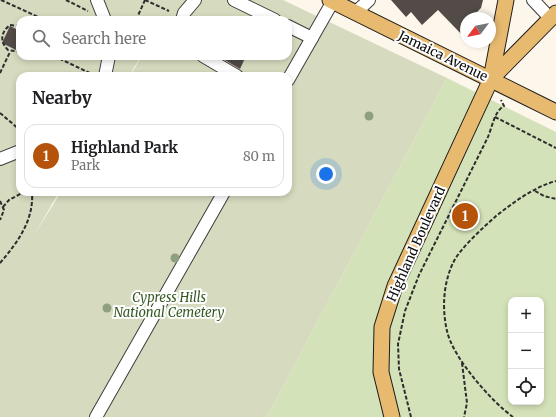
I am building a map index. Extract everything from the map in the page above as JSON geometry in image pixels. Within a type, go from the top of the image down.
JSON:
[{"type":"main road","points":[[491,80],[506,0]]},
{"type":"main road","name":"Jamaica Avenue","points":[[331,1],[556,112]]},
{"type":"main road","points":[[491,80],[553,15]]},
{"type":"main road","name":"Highland Boulevard","points":[[392,417],[381,372],[382,326],[395,286],[491,80]]},
{"type":"street","points":[[97,0],[104,16]]},
{"type":"street","points":[[183,16],[195,0]]},
{"type":"street","points":[[234,0],[267,16]]},
{"type":"street","points":[[356,12],[369,0]]},
{"type":"street","points":[[533,0],[553,15]]},
{"type":"street","points":[[292,73],[331,1]]},
{"type":"street","points":[[292,28],[312,38]]},
{"type":"street","points":[[106,72],[108,60]]},
{"type":"street","points":[[210,60],[230,72]]},
{"type":"street","points":[[0,159],[16,153]]},
{"type":"street","points":[[96,417],[222,196]]},
{"type":"path","points":[[1,0],[36,16]]},
{"type":"path","points":[[66,0],[99,16]]},
{"type":"path","points":[[138,16],[145,0],[169,11]]},
{"type":"path","points":[[16,26],[10,25],[1,33],[2,44],[10,52],[16,52]]},
{"type":"path","points":[[0,73],[10,52]]},
{"type":"path","points":[[62,60],[87,72]]},
{"type":"path","points":[[411,417],[399,369],[398,344],[405,311],[418,275],[487,139],[495,122],[495,117],[498,110],[504,106],[500,98]]},
{"type":"path","points":[[0,113],[16,127]]},
{"type":"path","points":[[495,117],[556,148]]},
{"type":"path","points":[[513,417],[484,391],[462,360],[448,332],[444,288],[454,262],[482,228],[515,201],[556,181]]},
{"type":"path","points":[[535,191],[544,196],[556,199]]},
{"type":"path","points":[[3,207],[9,200],[16,196]]},
{"type":"path","points":[[0,263],[22,234],[33,206],[32,196]]},
{"type":"path","points":[[0,201],[3,207],[3,216],[0,220]]},
{"type":"path","points":[[462,360],[467,403],[464,417]]},
{"type":"green space","name":"Cypress Hills National Cemetery","points":[[0,0],[283,0],[447,78],[267,417],[0,417]]},
{"type":"green space","points":[[447,78],[556,132],[556,417],[267,417]]},
{"type":"building","points":[[391,0],[483,0],[481,8],[477,12],[460,12],[460,33],[438,10],[422,25],[411,12],[406,17]]},
{"type":"building","points":[[10,26],[16,29],[16,50],[2,43]]},
{"type":"building","points":[[225,60],[244,60],[240,69]]},
{"type":"place","name":"Highland Park","points":[[465,216]]}]
